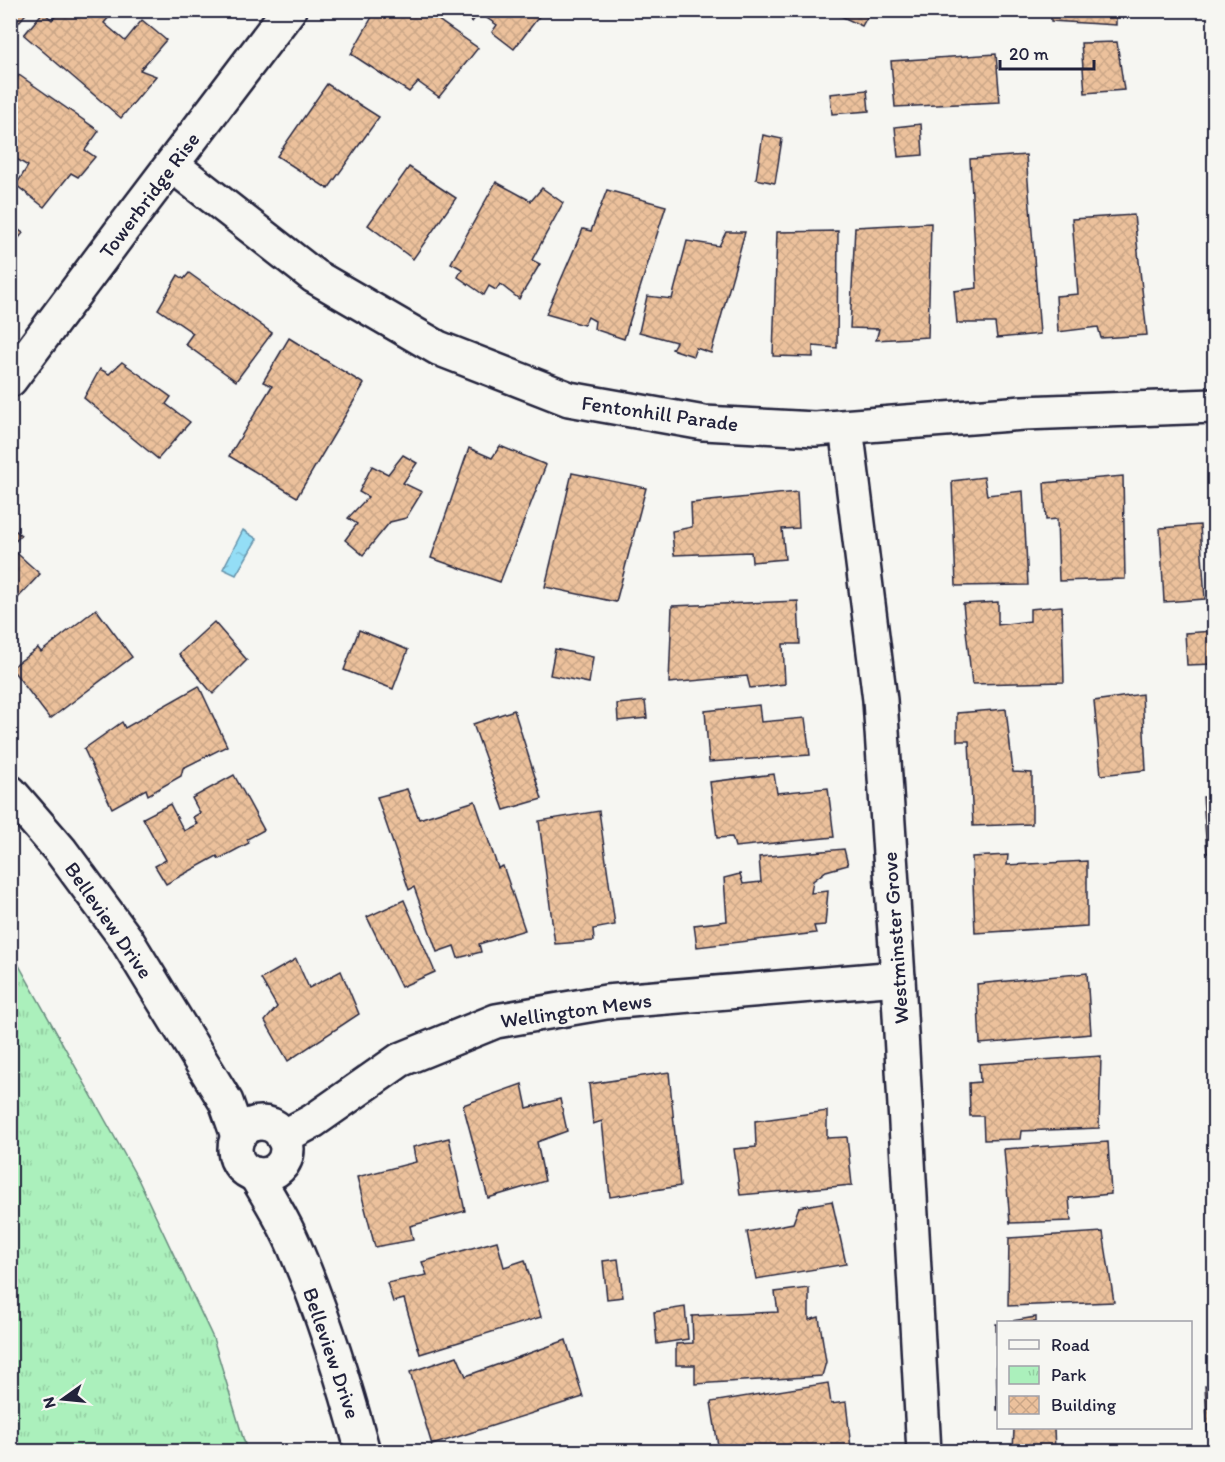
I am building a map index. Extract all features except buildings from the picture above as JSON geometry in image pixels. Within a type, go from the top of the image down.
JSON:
[{"type":"street","name":"Towerbridge Rise","points":[[10,380],[289,10]]},
{"type":"street","name":"Fentonhill Parade","points":[[172,165],[314,276],[438,348],[569,399],[704,423],[814,429],[1023,413],[1215,406]]},
{"type":"street","name":"Westminster Grove","points":[[846,427],[880,700],[924,1452]]},
{"type":"street","name":"Belleview Drive","points":[[10,792],[61,851],[126,939],[197,1055],[264,1146],[276,1209],[298,1255],[340,1367],[363,1452]]},
{"type":"street","name":"Wellington Mews","points":[[264,1146],[313,1121],[400,1060],[496,1021],[606,1002],[898,978]]},
{"type":"green space","points":[[11,951],[138,1179],[213,1338],[247,1451],[11,1451]]},
{"type":"water","points":[[243,530],[257,539],[236,575],[223,569]]}]
